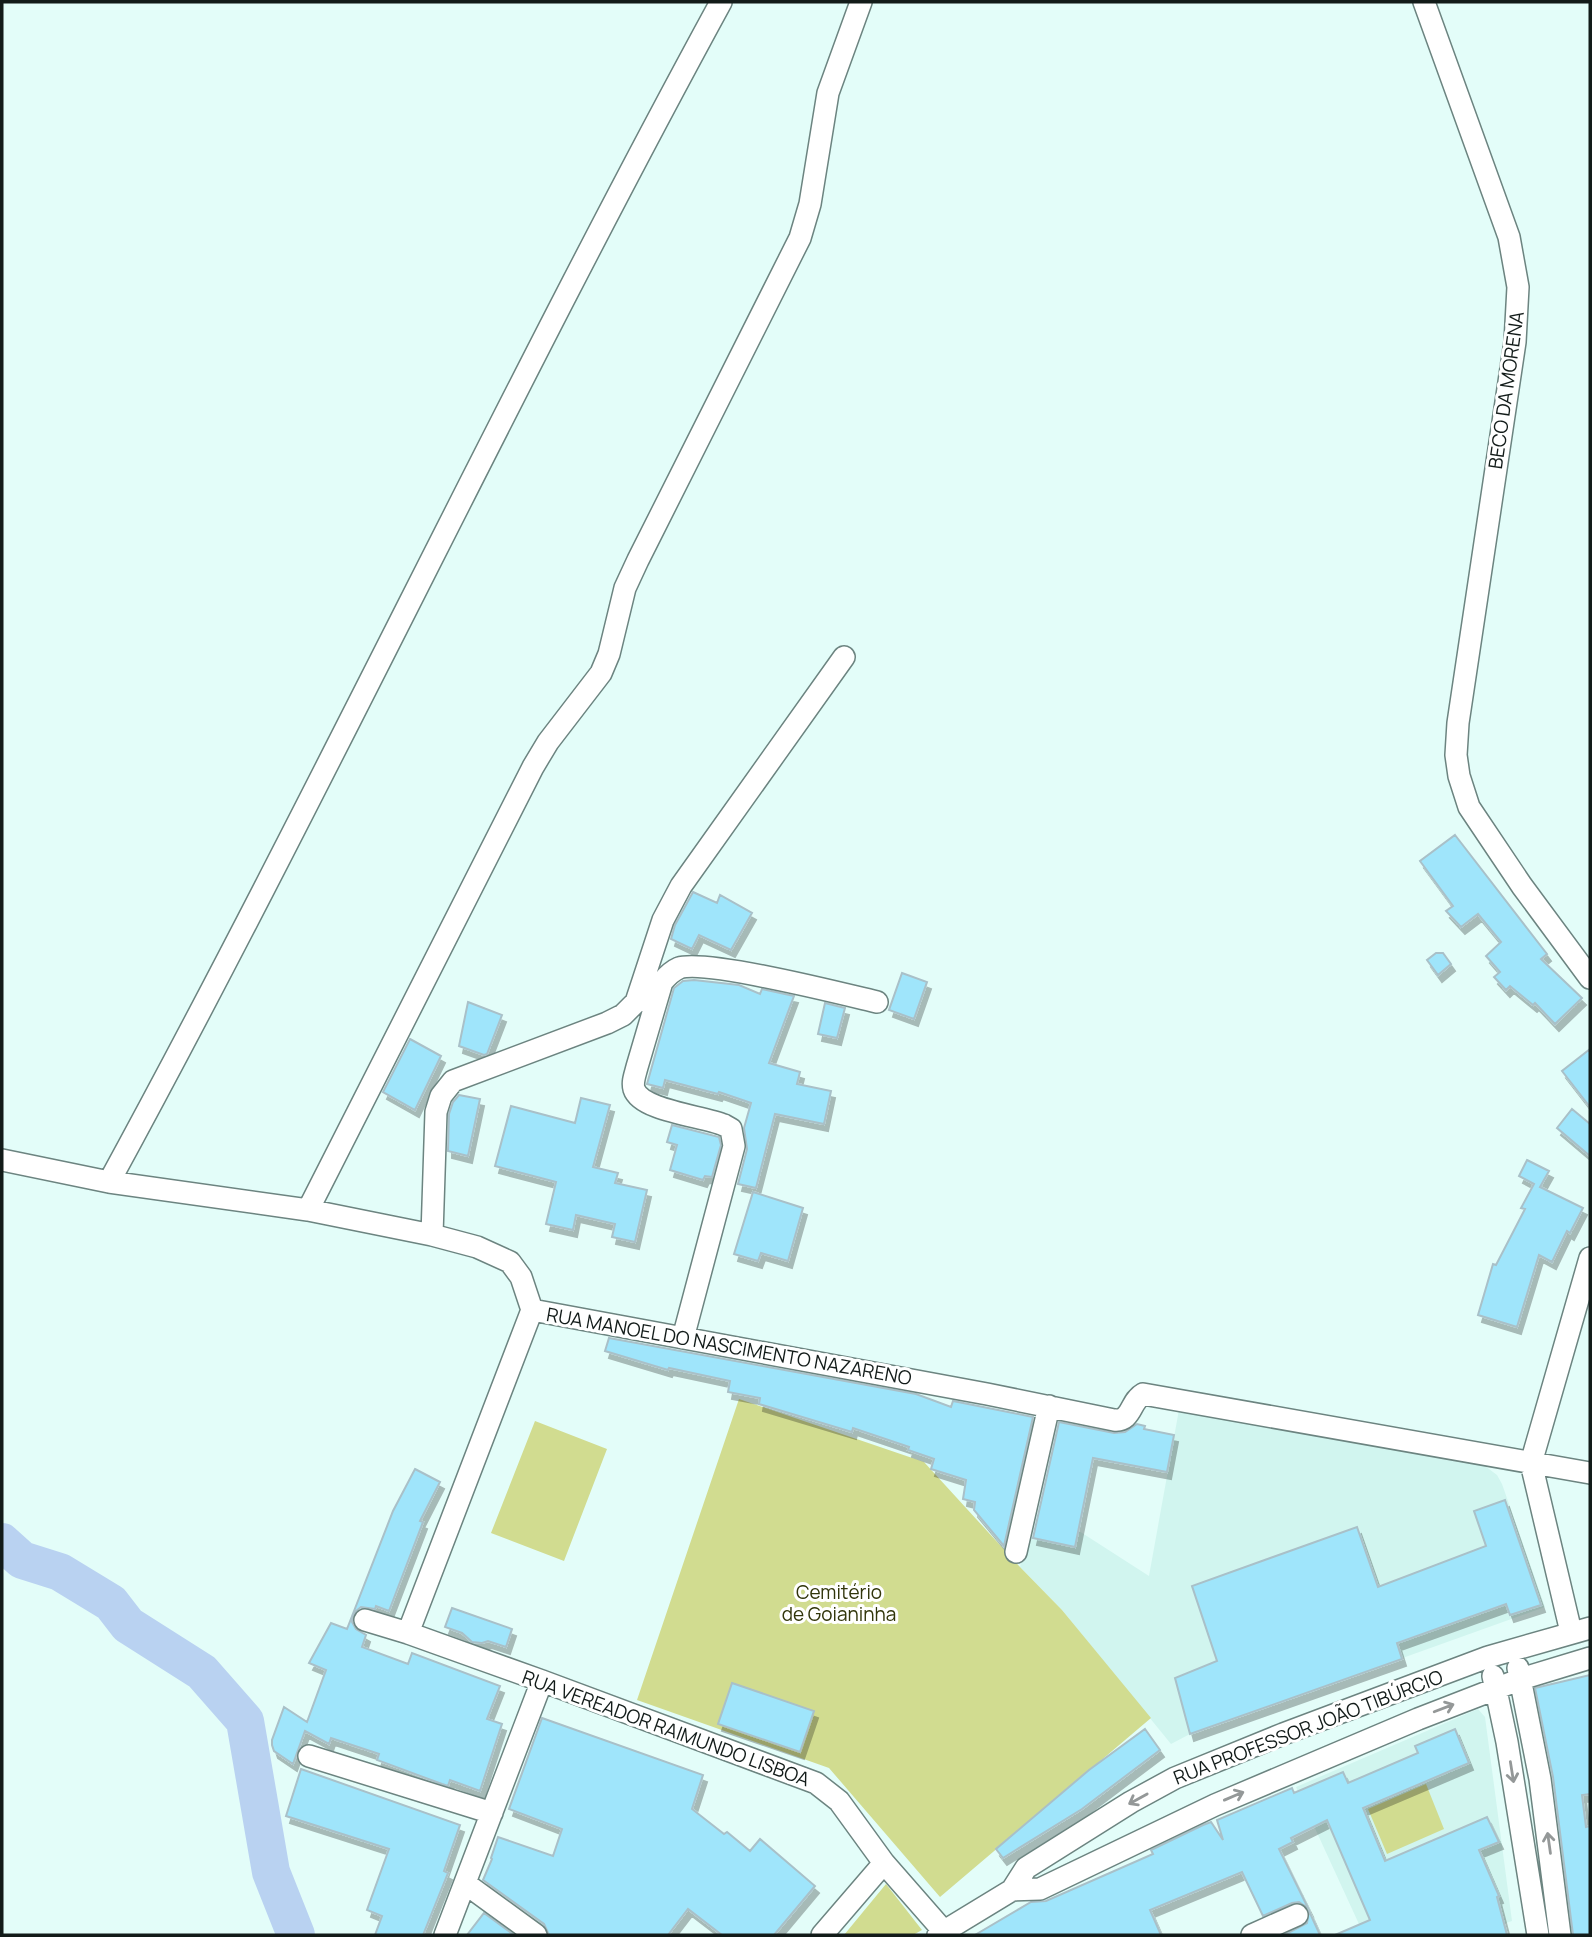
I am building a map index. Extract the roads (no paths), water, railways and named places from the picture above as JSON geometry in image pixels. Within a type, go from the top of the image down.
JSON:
[{"type":"street","points":[[109,1182],[200,1015],[565,294],[721,2]]},
{"type":"street","points":[[309,1210],[533,767],[548,741],[601,673],[609,654],[625,588],[800,238],[810,204],[828,93],[861,2]]},
{"type":"street","name":"BECO DA MORENA","points":[[1424,2],[1500,207],[1514,256],[1518,287],[1515,342],[1478,582],[1456,755],[1463,792],[1469,807],[1522,886],[1590,978]]},
{"type":"street","points":[[432,1235],[436,1112],[441,1096],[453,1081],[607,1023],[623,1015],[636,1002],[663,920],[681,886],[844,657]]},
{"type":"street","points":[[683,1338],[734,1146],[732,1129],[657,1107],[639,1098],[635,1091],[633,1082],[636,1067],[662,982],[679,968],[721,970],[877,1002]]},
{"type":"street","points":[[2,1160],[109,1182],[309,1210],[477,1247],[510,1262],[521,1277],[532,1310]]},
{"type":"street","points":[[1581,1630],[1531,1462],[1590,1258]]},
{"type":"street","name":"RUA MANOEL DO NASCIMENTO NAZARENO","points":[[408,1633],[532,1310],[1120,1421],[1124,1419],[1136,1398],[1143,1394],[1531,1462]]},
{"type":"street","points":[[1016,1552],[1049,1406]]},
{"type":"street","points":[[1531,1462],[1590,1473]]},
{"type":"street","name":"RUA VEREADOR RAIMUNDO LISBOA","points":[[365,1620],[542,1681],[816,1783],[839,1801],[884,1863],[943,1934]]},
{"type":"street","name":"RUA PROFESSOR JOÃO TIBÚRCIO","points":[[943,1934],[1012,1890],[1026,1868],[1111,1814],[1175,1778],[1488,1657],[1581,1630]]},
{"type":"street","points":[[1512,1649],[1521,1679],[1540,1779],[1560,1935]]},
{"type":"street","points":[[1488,1657],[1496,1688],[1538,1935]]},
{"type":"street","name":"RUA PROFESSOR JOÃO TIBÚRCIO","points":[[1012,1890],[1040,1889],[1215,1805],[1405,1724],[1521,1679],[1590,1658]]},
{"type":"street","points":[[445,1935],[542,1681]]},
{"type":"street","points":[[309,1756],[492,1813]]},
{"type":"street","points":[[822,1935],[884,1863]]},
{"type":"street","points":[[1529,1874],[1552,1871]]},
{"type":"street","points":[[466,1884],[536,1935]]},
{"type":"street","points":[[1252,1935],[1297,1915]]},
{"type":"waterway","points":[[2,1542],[22,1560],[60,1572],[111,1603],[128,1625],[202,1672],[245,1721],[271,1872],[296,1935]]},
{"type":"park label","name":"Cemitério de Goianinha","points":[[839,1603]]}]
